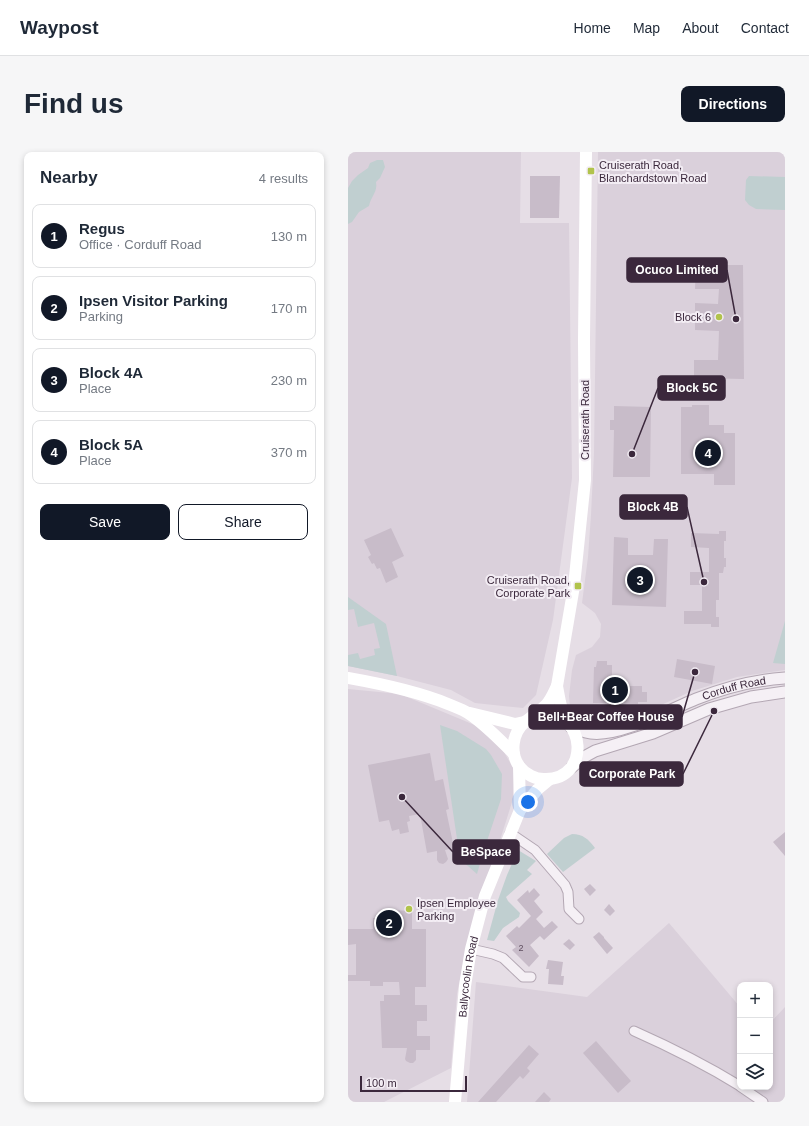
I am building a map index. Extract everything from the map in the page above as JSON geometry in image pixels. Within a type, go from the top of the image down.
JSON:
[{"type":"main road","name":"Cruiserath Road","points":[[528,720],[547,704],[557,686],[574,586],[585,480],[584,340],[586,152]]},
{"type":"main road","points":[[348,678],[408,690],[434,698],[467,712],[515,724],[542,715],[558,717],[568,724],[576,734],[578,745],[577,756],[572,766],[566,773],[550,779],[539,779],[533,777],[519,766],[514,754],[514,740],[520,727],[528,720]]},
{"type":"main road","name":"Cruiserath Road","points":[[557,686],[560,702],[568,724]]},
{"type":"main road","points":[[467,712],[484,725],[514,754]]},
{"type":"main road","name":"Ballycoolin Road","points":[[519,766],[520,810]]},
{"type":"main road","name":"Ballycoolin Road","points":[[455,1102],[465,986],[471,949],[485,896],[520,810],[538,789],[550,779]]},
{"type":"street","name":"Corduff Road","points":[[568,724],[582,731],[592,733],[602,734],[613,732],[642,722],[718,691],[760,681],[785,678]]},
{"type":"street","name":"Corduff Road","points":[[572,766],[595,751],[653,733],[709,709],[751,697],[785,692]]},
{"type":"street","points":[[510,833],[535,850],[565,884],[568,892],[569,909],[579,919]]},
{"type":"street","points":[[471,949],[503,958],[523,977],[531,977]]},
{"type":"street","points":[[634,1031],[670,1047],[723,1075],[737,1085]]},
{"type":"street","points":[[745,1090],[763,1102]]},
{"type":"shaded area","points":[[348,152],[521,152],[520,223],[569,223],[572,478],[553,620],[536,695],[523,708],[475,703],[451,690],[397,676],[348,666]]},
{"type":"shaded area","points":[[598,152],[785,152],[785,670],[737,677],[692,691],[639,715],[604,725],[586,723],[576,716],[570,706],[569,696],[572,670],[576,655],[592,647],[600,637],[601,624],[595,613],[582,603],[588,557],[594,453]]},
{"type":"shaded area","points":[[377,160],[383,160],[385,167],[380,178],[376,182],[376,189],[369,206],[359,212],[352,222],[348,224],[348,188],[358,175],[368,168],[370,163]]},
{"type":"shaded area","points":[[749,176],[785,177],[785,210],[756,209],[749,205],[745,200],[746,180]]},
{"type":"shaded area","points":[[348,597],[386,624],[397,676],[348,666],[348,655],[358,653],[360,659],[375,655],[374,649],[380,648],[374,623],[358,627],[354,609],[348,610]]},
{"type":"shaded area","points":[[785,621],[785,664],[773,663]]},
{"type":"shaded area","points":[[348,689],[400,694],[477,726],[498,742],[515,771],[513,799],[466,948],[457,994],[451,1068],[384,1102],[348,1102]]},
{"type":"shaded area","points":[[440,725],[457,731],[486,749],[502,774],[501,799],[477,874],[460,859]]},
{"type":"shaded area","points":[[572,834],[585,838],[595,848],[563,872],[547,854],[564,838]]},
{"type":"shaded area","points":[[518,850],[536,861],[527,870],[532,874],[506,897],[520,913],[519,917],[503,928],[494,941],[487,940],[498,900]]},
{"type":"shaded area","points":[[669,923],[737,1003],[737,1090],[773,1090],[773,1020],[785,1007],[785,1102],[467,1102],[476,982],[587,997]]},
{"type":"building","points":[[530,176],[560,176],[559,218],[530,218]]},
{"type":"building","name":"Block 6","points":[[696,265],[743,265],[744,379],[694,378],[694,360],[718,360],[719,331],[695,330],[695,303],[718,304],[719,289],[695,289]]},
{"type":"building","points":[[692,405],[709,405],[709,425],[724,425],[724,433],[735,433],[735,485],[714,485],[714,474],[681,474],[681,407],[692,407]]},
{"type":"building","points":[[614,406],[651,407],[650,477],[613,477],[614,430],[610,430],[610,420],[614,420]]},
{"type":"building","points":[[391,528],[404,556],[392,562],[398,577],[386,583],[380,568],[377,569],[368,557],[371,555],[364,540]]},
{"type":"building","points":[[719,531],[726,531],[726,541],[724,541],[724,558],[726,558],[726,567],[724,567],[723,573],[719,573],[719,600],[716,600],[716,617],[719,617],[719,627],[711,627],[711,624],[684,624],[684,611],[702,611],[702,585],[690,585],[690,572],[709,572],[709,548],[691,547],[691,533],[719,534]]},
{"type":"building","points":[[614,537],[628,538],[628,555],[653,555],[654,539],[668,539],[666,607],[612,605]]},
{"type":"building","points":[[677,659],[715,666],[712,684],[674,677]]},
{"type":"building","points":[[597,661],[607,661],[607,665],[612,665],[612,681],[617,686],[642,686],[642,692],[647,692],[647,702],[638,702],[638,704],[593,703],[594,667],[596,667]]},
{"type":"building","points":[[430,753],[435,781],[443,779],[449,809],[446,810],[454,848],[445,850],[448,859],[443,864],[439,863],[437,860],[437,851],[427,853],[420,814],[409,816],[410,821],[407,822],[409,832],[400,834],[399,829],[392,831],[389,820],[379,822],[368,765]]},
{"type":"building","points":[[785,832],[785,856],[773,842]]},
{"type":"building","points":[[590,884],[596,890],[590,896],[584,889]]},
{"type":"building","points":[[534,888],[540,895],[534,901],[543,912],[536,919],[544,928],[552,921],[558,927],[544,940],[540,936],[530,945],[539,956],[529,967],[512,950],[516,947],[506,936],[517,926],[519,928],[531,916],[517,900],[528,890],[529,893]]},
{"type":"building","points":[[609,904],[615,911],[610,916],[604,910]]},
{"type":"building","points":[[392,910],[412,911],[412,929],[426,929],[426,987],[415,987],[415,1005],[427,1005],[427,1021],[417,1021],[417,1036],[430,1036],[430,1050],[416,1050],[416,1060],[413,1063],[406,1061],[405,1059],[407,1048],[382,1048],[380,1001],[384,1001],[384,995],[400,995],[399,982],[383,982],[383,986],[370,986],[370,981],[348,981],[348,975],[356,975],[356,944],[348,945],[348,929],[373,929],[373,918],[390,918],[390,912],[392,912]]},
{"type":"building","points":[[599,932],[613,948],[607,954],[593,937]]},
{"type":"building","points":[[569,939],[575,945],[570,950],[563,944]]},
{"type":"building","points":[[548,960],[563,962],[561,976],[564,976],[563,985],[548,984],[549,969],[546,969]]},
{"type":"building","points":[[596,1041],[631,1081],[618,1093],[583,1053]]},
{"type":"building","points":[[529,1045],[539,1054],[527,1068],[530,1071],[523,1079],[520,1076],[496,1102],[478,1102]]},
{"type":"building","points":[[544,1092],[551,1099],[549,1102],[535,1102]]},
{"type":"place","name":"Cruiserath Road, Blanchardstown Road","points":[[591,171]]},
{"type":"place","name":"Block 6","points":[[719,317]]},
{"type":"place","name":"Ocuco Limited","points":[[736,319]]},
{"type":"place","name":"Block 5A","points":[[708,453]]},
{"type":"place","name":"Block 5C","points":[[632,454]]},
{"type":"place","name":"Block 4A","points":[[640,580]]},
{"type":"place","name":"Block 4B","points":[[704,582]]},
{"type":"place","name":"Cruiserath Road, Corporate Park","points":[[578,586]]},
{"type":"place","name":"Bell+Bear Coffee House","points":[[695,672]]},
{"type":"place","name":"Regus","points":[[615,690]]},
{"type":"place","name":"Corporate Park","points":[[714,711]]},
{"type":"place","name":"BeSpace","points":[[402,797]]},
{"type":"place","name":"Ipsen Employee Parking","points":[[409,909]]},
{"type":"place","name":"Ipsen Visitor Parking","points":[[389,923]]}]
